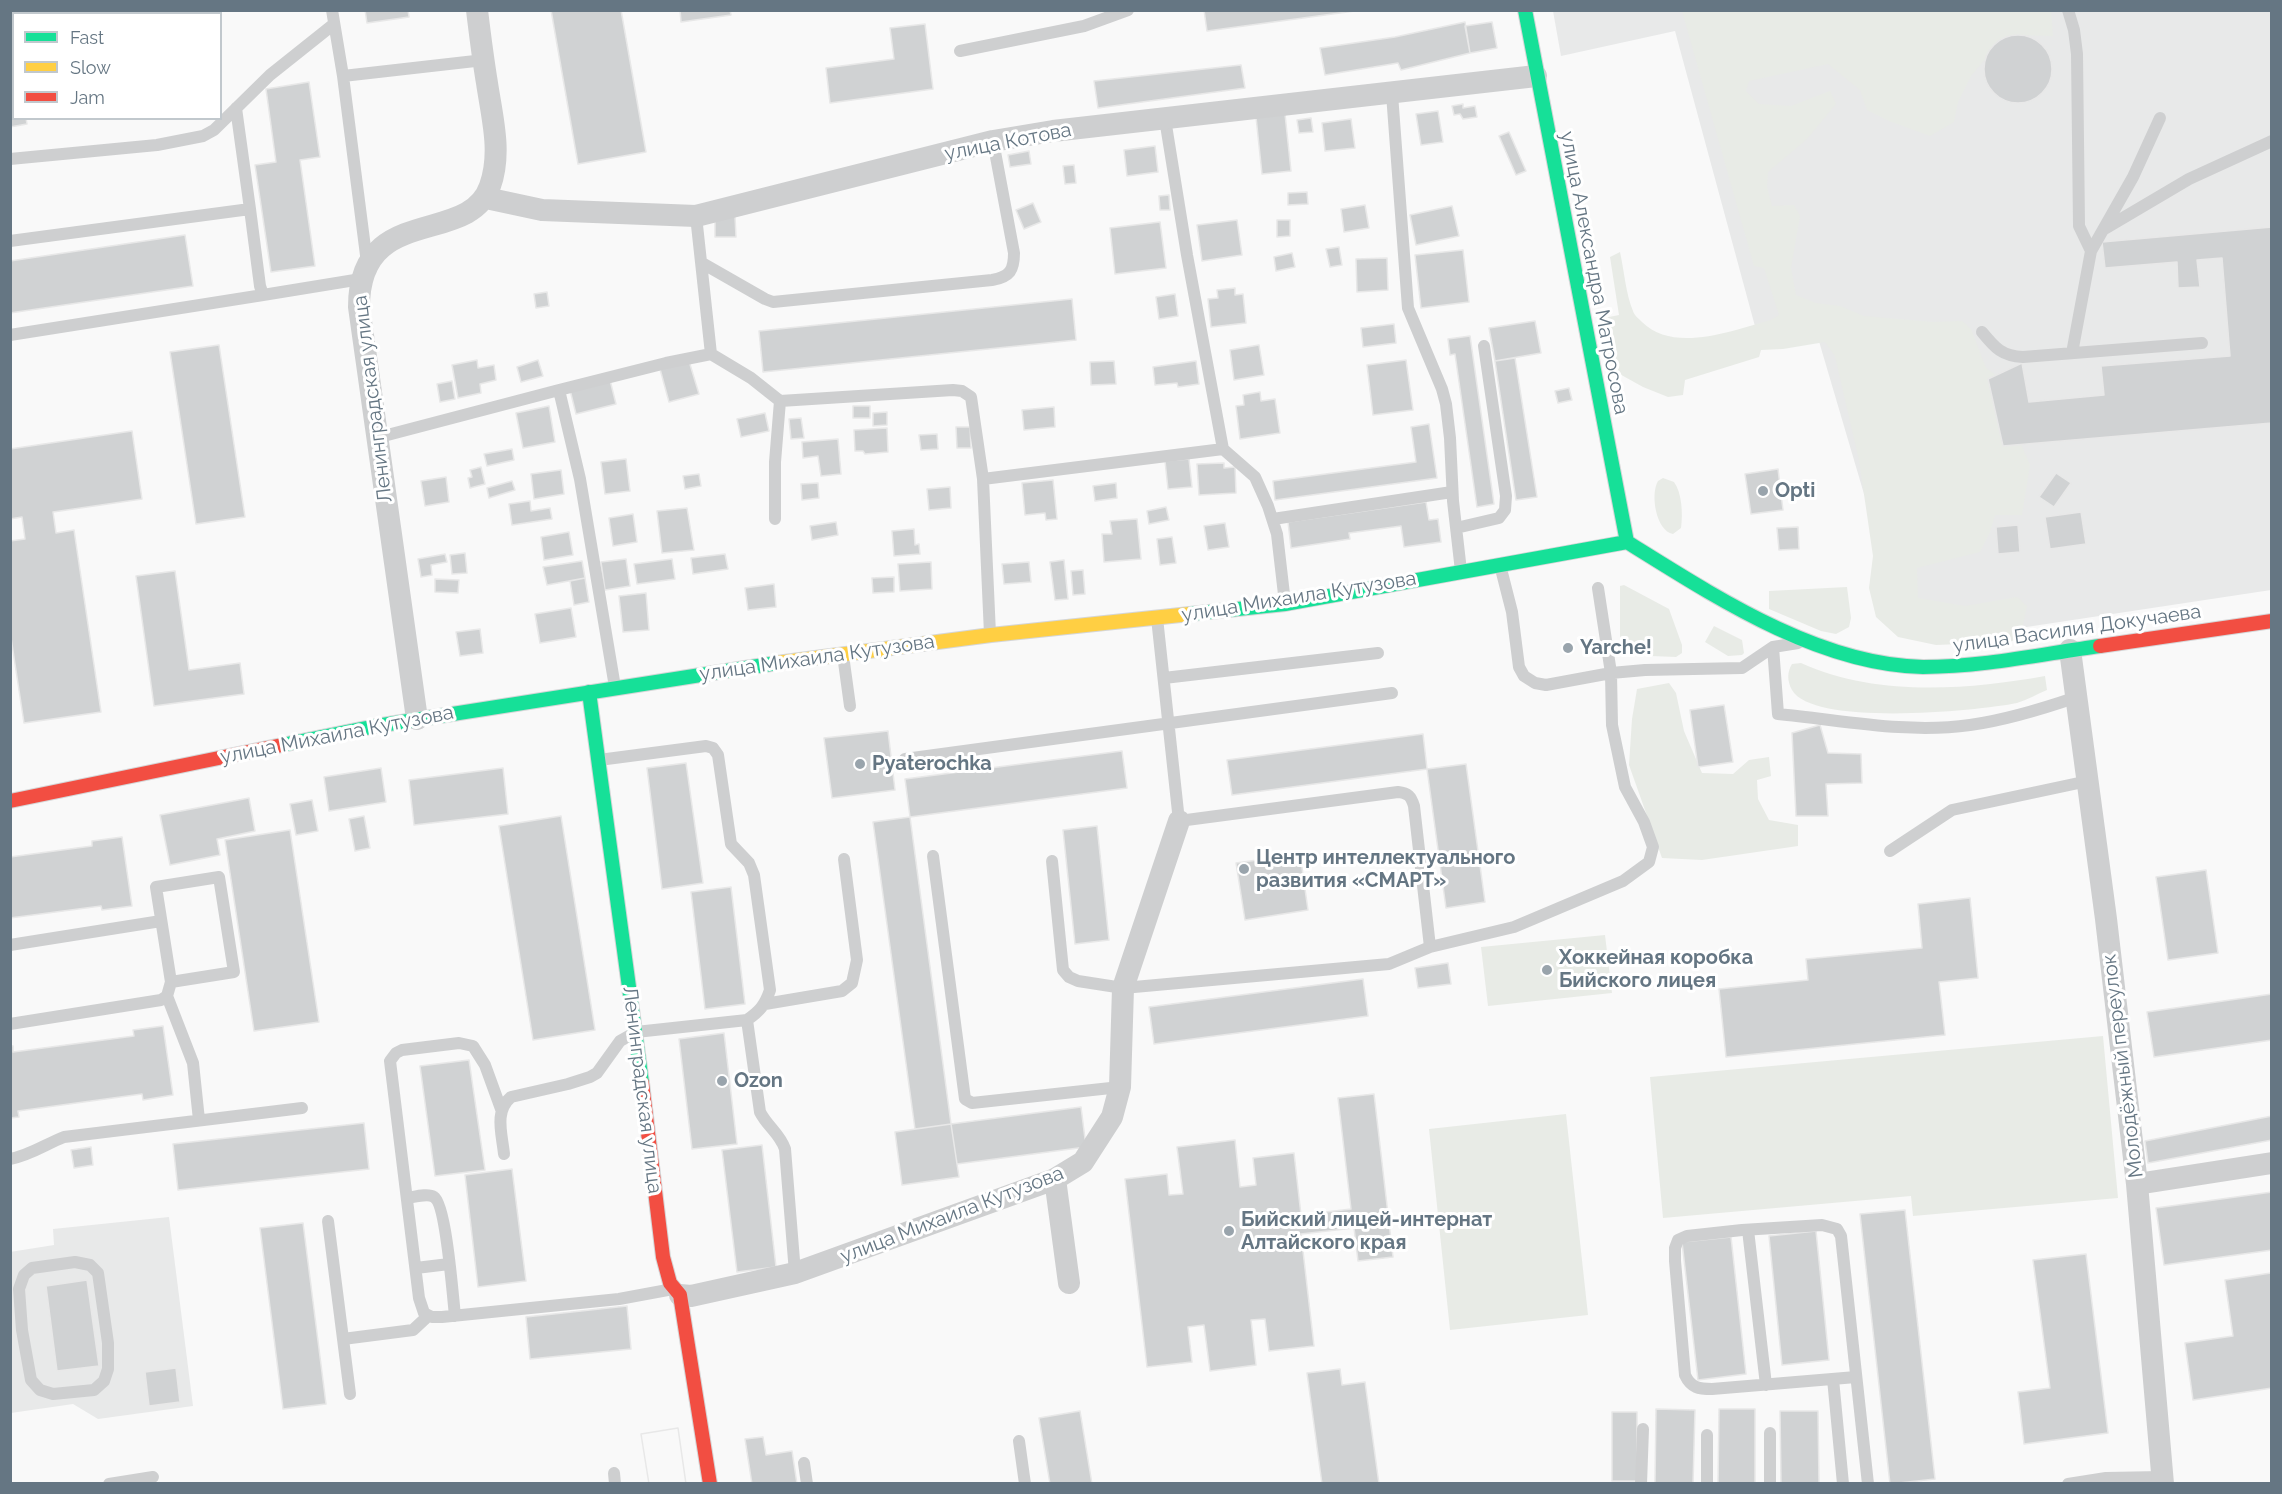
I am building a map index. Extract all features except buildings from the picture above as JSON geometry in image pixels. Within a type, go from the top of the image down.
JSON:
[{"type":"street","points":[[364,271],[390,241],[471,212],[486,198],[493,177],[496,154],[477,10]]},
{"type":"street","name":"улица Александра Матросова","points":[[1525,10],[1627,542]]},
{"type":"street","name":"улица Котова","points":[[486,198],[542,210],[696,216],[993,141],[1053,130],[1165,119],[1304,101],[1392,94],[1536,76]]},
{"type":"street","name":"Ленинградская улица","points":[[364,271],[359,307],[417,719]]},
{"type":"street","name":"улица Михаила Кутузова","points":[[10,801],[417,719],[615,687],[990,635],[1285,604],[1627,542]]},
{"type":"street","name":"улица Василия Докучаева","points":[[1627,542],[1697,586],[1808,642],[1873,661],[1903,666],[1968,666],[2271,621]]},
{"type":"street","name":"Молодёжный переулок","points":[[2070,650],[2137,1184],[2163,1480]]},
{"type":"street","name":"Ленинградская улица","points":[[590,692],[636,1032],[663,1257],[677,1292],[710,1484]]},
{"type":"street","name":"улица Михаила Кутузова","points":[[677,1292],[691,1296],[795,1273],[1055,1179],[1083,1162],[1112,1117],[1120,1087],[1123,988],[1179,821]]},
{"type":"street","points":[[2137,1184],[2271,1163]]},
{"type":"street","points":[[1055,1179],[1069,1283]]},
{"type":"lane","points":[[10,335],[263,295],[364,271],[343,76],[332,10]]},
{"type":"lane","points":[[960,51],[1084,27],[1128,10]]},
{"type":"lane","points":[[2068,10],[2074,30],[2077,54],[2079,226],[2091,251]]},
{"type":"lane","points":[[10,159],[157,145],[203,136],[214,130],[270,75],[334,24]]},
{"type":"lane","points":[[343,76],[484,60]]},
{"type":"lane","points":[[1392,94],[1408,308],[1443,389],[1450,438],[1452,492],[1461,571]]},
{"type":"lane","points":[[236,108],[263,295]]},
{"type":"lane","points":[[2072,354],[2091,251],[2133,177],[2160,118]]},
{"type":"lane","points":[[1165,119],[1187,255],[1223,449],[1255,477],[1273,519],[1277,534],[1285,604]]},
{"type":"lane","points":[[702,263],[773,302],[992,280],[1009,275],[1013,269],[1014,253],[993,141]]},
{"type":"lane","points":[[2102,230],[2189,179],[2271,141]]},
{"type":"lane","points":[[10,241],[250,209]]},
{"type":"lane","points":[[696,216],[711,354]]},
{"type":"lane","points":[[1982,332],[1994,346],[2009,357],[2202,343]]},
{"type":"lane","points":[[1456,528],[1499,518],[1506,503],[1484,346]]},
{"type":"lane","points":[[376,438],[666,363],[711,354],[751,378],[780,401],[962,391],[971,397],[973,403],[983,479],[990,635]]},
{"type":"lane","points":[[559,390],[580,479],[615,687]]},
{"type":"lane","points":[[776,519],[775,462],[780,401]]},
{"type":"lane","points":[[983,479],[1223,449]]},
{"type":"lane","points":[[1273,519],[1452,492]]},
{"type":"lane","points":[[1499,564],[1512,612],[1519,667],[1524,676],[1534,683],[1546,685],[1611,673],[1645,670],[1742,668],[1773,647],[1808,642]]},
{"type":"lane","points":[[1052,861],[1064,970],[1069,977],[1078,981],[1123,988],[1389,964],[1430,947],[1514,927],[1623,881],[1649,862],[1653,847],[1644,822],[1625,787],[1612,725],[1611,673],[1598,588]]},
{"type":"lane","points":[[1157,618],[1179,821],[1398,792],[1406,793],[1414,806],[1430,947]]},
{"type":"lane","points":[[1773,647],[1778,714],[1883,726],[1948,727],[1995,722],[2077,697]]},
{"type":"lane","points":[[1164,678],[1378,652]]},
{"type":"lane","points":[[843,654],[850,706]]},
{"type":"lane","points":[[905,759],[1392,693]]},
{"type":"lane","points":[[504,1154],[500,1117],[504,1103],[518,1095],[568,1084],[597,1073],[613,1049],[636,1032],[747,1020],[760,1011],[770,990],[754,875],[749,863],[731,844],[718,755],[713,748],[706,746],[598,761]]},
{"type":"lane","points":[[1890,851],[1952,810],[2088,781]]},
{"type":"lane","points":[[933,856],[965,1099],[972,1103],[1120,1087]]},
{"type":"lane","points":[[765,1004],[842,991],[852,983],[857,960],[844,859]]},
{"type":"lane","points":[[171,982],[234,972],[219,877],[156,887],[171,982],[167,996],[193,1063],[199,1120]]},
{"type":"lane","points":[[10,945],[161,921]]},
{"type":"lane","points":[[10,1023],[161,1000],[167,996]]},
{"type":"lane","points":[[747,1020],[760,1112],[782,1141],[785,1149],[795,1273]]},
{"type":"lane","points":[[428,1316],[422,1308],[416,1268],[390,1061],[396,1053],[412,1048],[459,1043],[473,1046],[485,1065],[501,1109]]},
{"type":"lane","points":[[10,1160],[64,1137],[302,1108]]},
{"type":"lane","points":[[407,1198],[434,1197],[440,1203],[455,1316]]},
{"type":"lane","points":[[328,1221],[350,1394]]},
{"type":"lane","points":[[1856,1377],[1696,1389],[1685,1375],[1675,1248],[1678,1240],[1687,1236],[1748,1230],[1822,1225],[1837,1229],[1841,1236],[1868,1484]]},
{"type":"lane","points":[[1748,1230],[1766,1385]]},
{"type":"lane","points":[[75,1262],[90,1265],[98,1274],[108,1343],[108,1369],[104,1382],[94,1389],[53,1394],[40,1390],[31,1380],[16,1331],[19,1289],[27,1271],[37,1266],[75,1262]]},
{"type":"lane","points":[[416,1268],[449,1264]]},
{"type":"lane","points":[[343,1339],[413,1330],[428,1316],[455,1316],[677,1292]]},
{"type":"lane","points":[[1833,1379],[1843,1484]]},
{"type":"lane","points":[[1641,1484],[1643,1429]]},
{"type":"lane","points":[[1770,1433],[1770,1484]]},
{"type":"lane","points":[[1707,1434],[1707,1484]]},
{"type":"lane","points":[[1019,1441],[1025,1484]]},
{"type":"lane","points":[[804,1462],[807,1484]]},
{"type":"lane","points":[[109,1484],[153,1477]]},
{"type":"lane","points":[[2068,1484],[2106,1478],[2163,1480]]},
{"type":"shaded area","points":[[1553,11],[2271,11],[2271,590],[1967,636],[1905,633],[1813,321],[1756,330],[1675,31],[1561,56]]},
{"type":"shaded area","points":[[1682,11],[2051,11],[2053,36],[2013,35],[2000,41],[1971,76],[1958,102],[1954,122],[1930,136],[1867,110],[1860,90],[1828,64],[1749,81],[1746,91],[1759,104],[1791,106],[1830,91],[1836,104],[1807,139],[1768,172],[1767,187],[1772,206],[1794,205],[1800,216],[1791,268],[1796,295],[1816,303],[1840,306],[1864,316],[1933,322],[1962,321],[1971,329],[1986,368],[2004,381],[2010,418],[2030,465],[2022,515],[1995,515],[1980,552],[1917,568],[1918,598],[1965,606],[2017,597],[2027,606],[2020,639],[2008,642],[1936,645],[1898,637],[1876,617],[1869,588],[1873,556],[1859,460],[1835,356],[1825,342],[1761,350],[1759,357],[1685,380],[1683,395],[1668,397],[1643,387],[1616,372],[1608,346],[1604,318],[1619,315],[1610,257],[1620,252],[1627,290],[1634,312],[1655,332],[1670,337],[1704,337],[1771,320],[1779,315],[1764,268],[1754,266]]},
{"type":"shaded area","points":[[1663,478],[1674,482],[1680,498],[1681,528],[1673,534],[1662,526],[1656,511],[1656,487],[1658,481]]},
{"type":"shaded area","points":[[1624,585],[1669,609],[1682,645],[1682,653],[1676,657],[1626,655],[1620,650],[1620,586]]},
{"type":"shaded area","points":[[1847,587],[1851,618],[1849,627],[1836,634],[1821,631],[1769,609],[1769,591]]},
{"type":"shaded area","points":[[1714,626],[1742,640],[1744,653],[1728,656],[1705,642]]},
{"type":"shaded area","points":[[1801,663],[1830,674],[1860,681],[1922,688],[1984,685],[2045,676],[2047,690],[2017,703],[1968,710],[1898,713],[1831,709],[1806,702],[1792,690],[1788,680],[1789,670],[1792,664]]},
{"type":"shaded area","points":[[1669,683],[1676,693],[1684,731],[1702,773],[1733,774],[1749,760],[1769,757],[1771,776],[1757,780],[1758,799],[1769,820],[1798,825],[1798,846],[1702,860],[1662,858],[1629,765],[1632,719],[1637,689]]},
{"type":"shaded area","name":"Хоккейная коробка Бийского лицея","points":[[1605,935],[1612,993],[1488,1006],[1481,947]]},
{"type":"shaded area","points":[[2103,1036],[2118,1198],[1913,1216],[1911,1196],[1663,1218],[1650,1077]]},
{"type":"shaded area","points":[[1566,1114],[1588,1315],[1450,1330],[1429,1129]]},
{"type":"shaded area","points":[[169,1217],[193,1406],[98,1419],[73,1404],[11,1413],[10,1252],[54,1245],[53,1229]]},
{"type":"traffic: fast","points":[[1525,10],[1627,542]]},
{"type":"traffic: fast","points":[[1627,542],[1731,605],[1768,624],[1806,641],[1845,654],[1884,663],[1923,667],[1968,665],[2100,646]]},
{"type":"traffic: fast","points":[[1190,614],[1285,604],[1627,542]]},
{"type":"traffic: fast","points":[[282,745],[376,726],[777,663]]},
{"type":"traffic: fast","points":[[589,692],[642,1083]]},
{"type":"traffic: slow","points":[[777,663],[991,635],[1190,614]]},
{"type":"traffic: jam","points":[[2100,646],[2272,621]]},
{"type":"traffic: jam","points":[[10,801],[282,745]]},
{"type":"traffic: jam","points":[[642,1083],[663,1257],[670,1283],[680,1295],[710,1484]]},
{"type":"place","name":"Opti","points":[[1763,491]]},
{"type":"place","name":"Yarche!","points":[[1568,648]]},
{"type":"place","name":"Pyaterochka","points":[[860,764]]},
{"type":"place","name":"Центр интеллектуального развития «СМАРТ»","points":[[1244,869]]},
{"type":"place","name":"Хоккейная коробка Бийского лицея","points":[[1547,970]]},
{"type":"place","name":"Ozon","points":[[722,1081]]},
{"type":"place","name":"Бийский лицей-интернат Алтайского края","points":[[1229,1231]]}]
